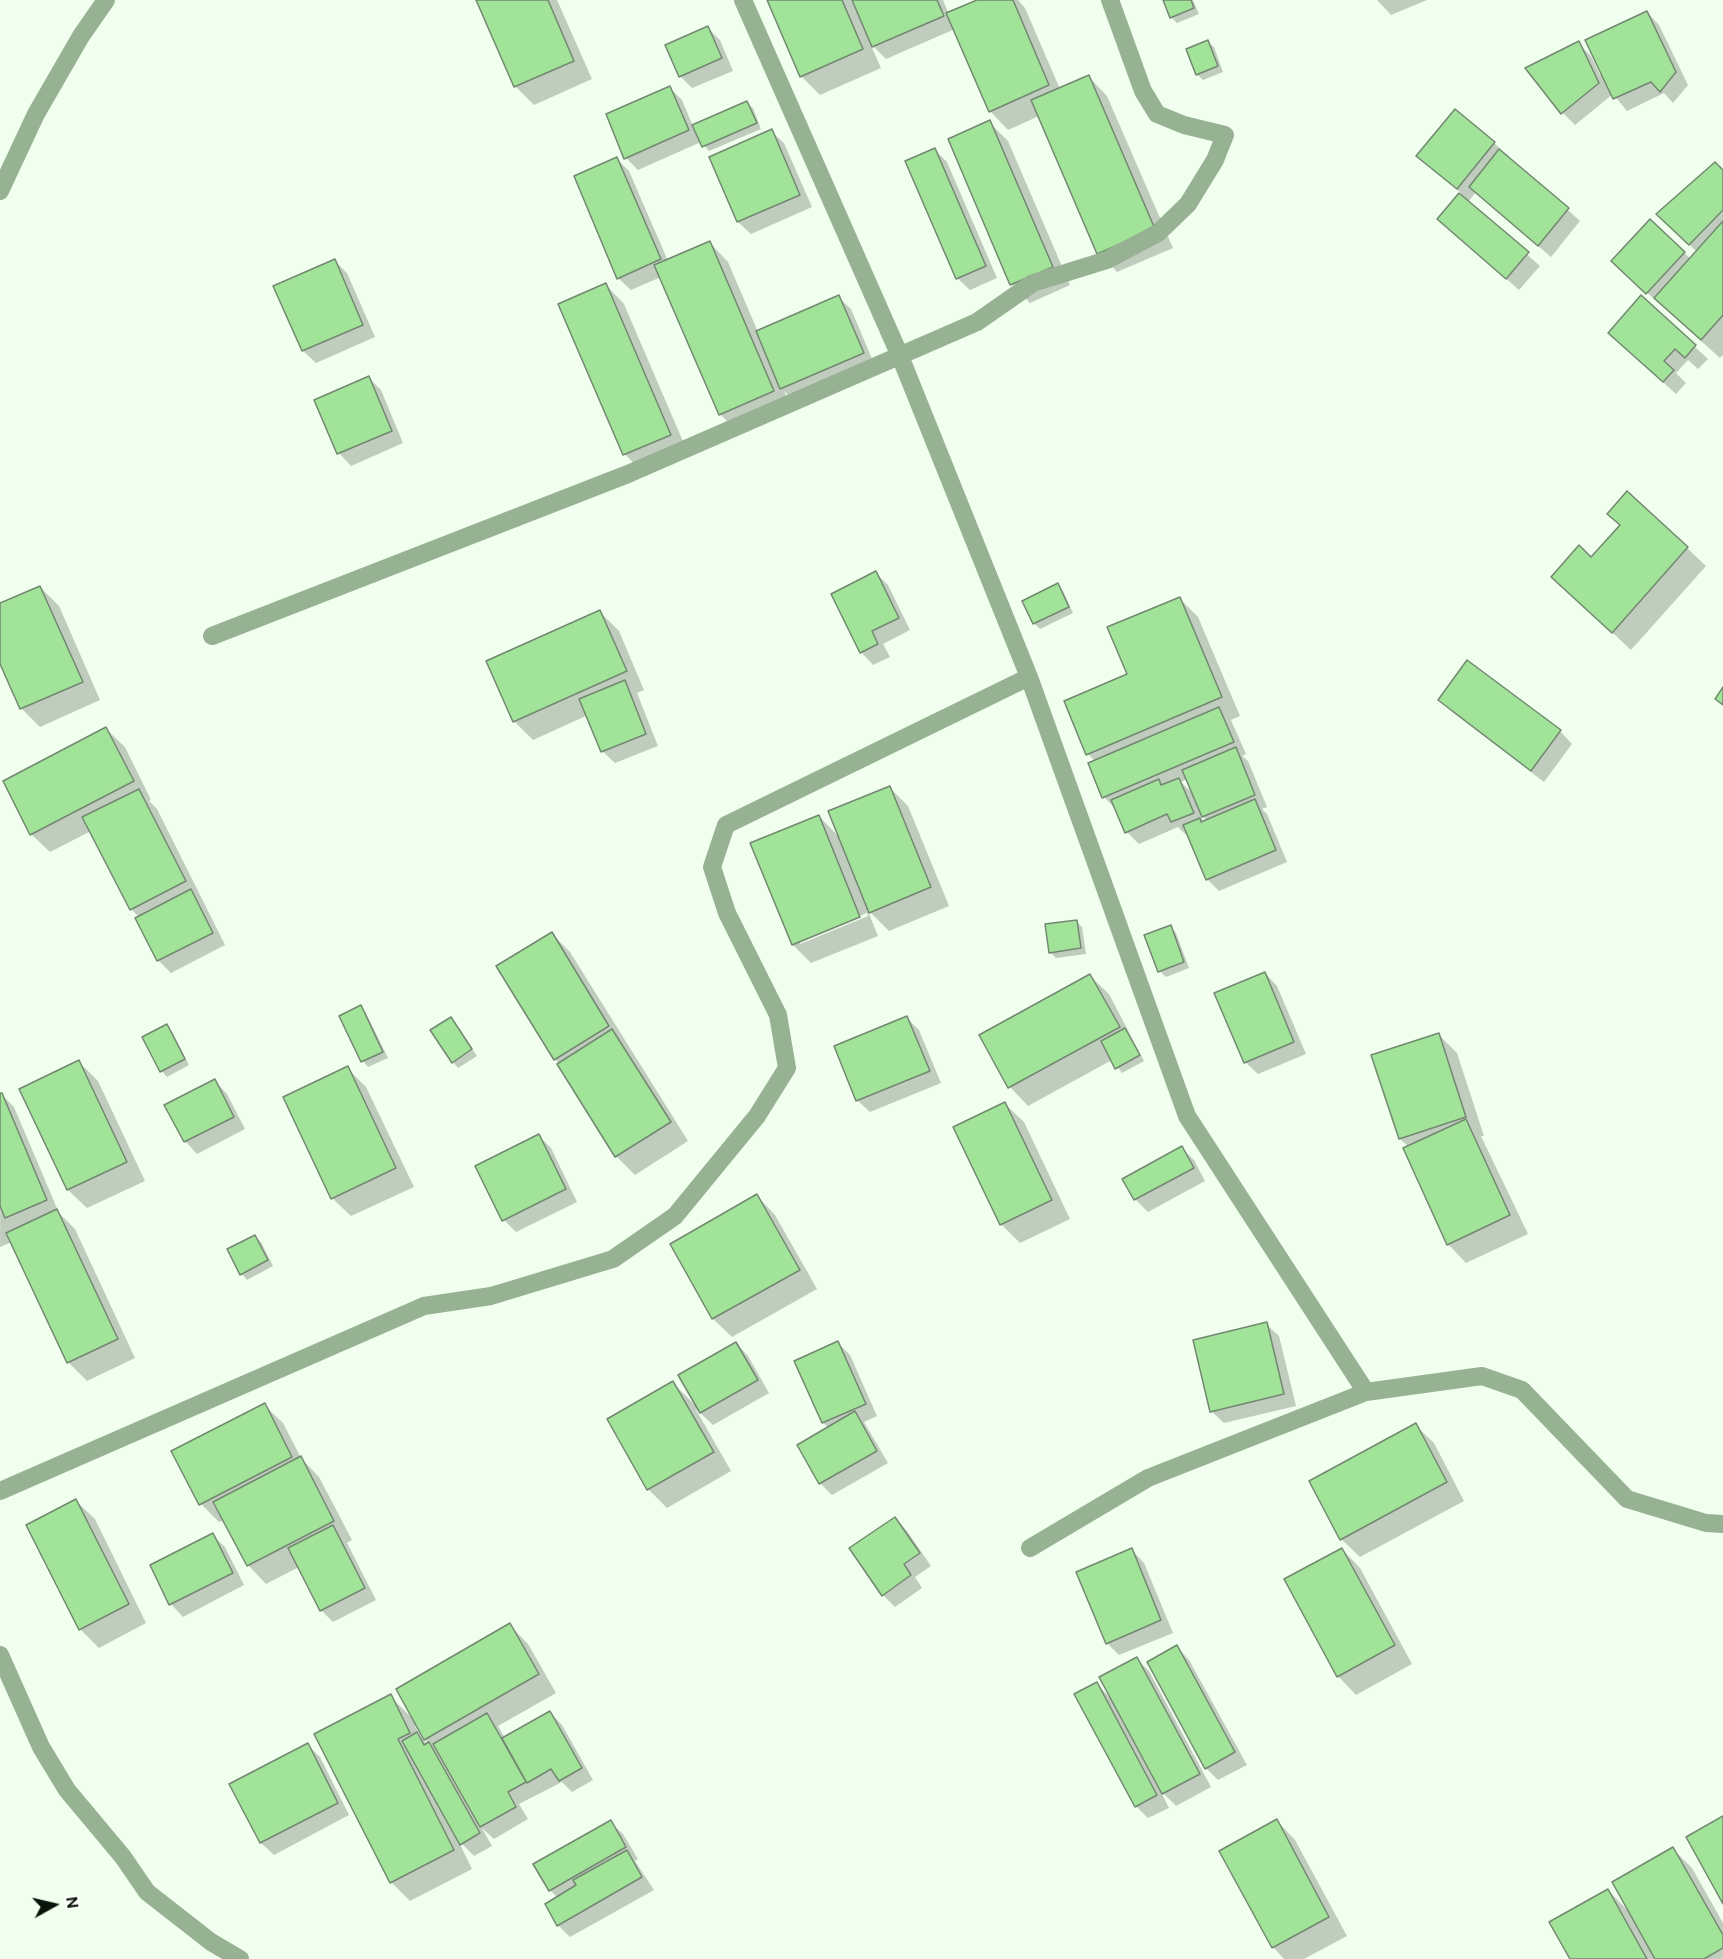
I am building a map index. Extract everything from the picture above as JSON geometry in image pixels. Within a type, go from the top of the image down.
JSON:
[{"type":"street","points":[[0,191],[36,114],[81,36],[106,0]]},
{"type":"street","points":[[743,0],[900,356],[1029,677],[1187,1116],[1366,1392]]},
{"type":"street","points":[[212,636],[628,474],[977,322],[1033,283],[1107,260],[1158,233],[1188,204],[1215,160],[1225,135],[1184,125],[1157,114],[1143,91],[1110,0]]},
{"type":"street","points":[[0,1491],[424,1306],[490,1296],[613,1259],[675,1216],[757,1116],[787,1068],[778,1015],[727,913],[712,867],[726,825],[1029,677]]},
{"type":"street","points":[[1030,1548],[1148,1478],[1366,1392],[1482,1376],[1522,1390],[1627,1499],[1706,1523],[1723,1524]]},
{"type":"street","points":[[0,1655],[41,1747],[67,1790],[123,1857],[147,1892],[211,1942],[240,1959]]},
{"type":"building","points":[[476,0],[548,0],[574,61],[514,87]]},
{"type":"building","points":[[767,0],[842,0],[863,49],[800,77]]},
{"type":"building","points":[[852,0],[937,0],[944,16],[872,47]]},
{"type":"building","points":[[977,0],[1013,0],[1049,85],[989,112],[946,13]]},
{"type":"building","points":[[1163,0],[1191,0],[1194,8],[1170,18]]},
{"type":"building","points":[[1647,11],[1676,72],[1660,92],[1651,82],[1613,99],[1585,40]]},
{"type":"building","points":[[708,26],[722,58],[679,77],[665,45]]},
{"type":"building","points":[[1208,40],[1218,66],[1196,75],[1186,49]]},
{"type":"building","points":[[1579,41],[1599,83],[1561,114],[1525,68]]},
{"type":"building","points":[[1089,75],[1155,229],[1097,254],[1031,100]]},
{"type":"building","points":[[670,86],[689,130],[624,159],[606,114]]},
{"type":"building","points":[[747,101],[757,123],[702,147],[692,125]]},
{"type":"building","points":[[1455,109],[1495,142],[1457,189],[1416,156]]},
{"type":"building","points":[[990,120],[1053,267],[1010,285],[948,139]]},
{"type":"building","points":[[772,129],[800,195],[737,222],[709,157]]},
{"type":"building","points":[[935,148],[986,266],[956,279],[905,161]]},
{"type":"building","points":[[1499,149],[1569,208],[1538,246],[1469,187]]},
{"type":"building","points":[[617,157],[661,259],[617,279],[574,176]]},
{"type":"building","points":[[1715,162],[1723,170],[1723,210],[1689,245],[1656,214]]},
{"type":"building","points":[[1459,193],[1529,252],[1506,279],[1437,219]]},
{"type":"building","points":[[1650,219],[1685,252],[1646,294],[1611,261]]},
{"type":"building","points":[[1723,221],[1723,315],[1701,340],[1654,298]]},
{"type":"building","points":[[710,241],[774,391],[719,415],[654,265]]},
{"type":"building","points":[[335,259],[363,325],[302,351],[273,286]]},
{"type":"building","points":[[606,283],[671,435],[623,455],[558,304]]},
{"type":"building","points":[[839,295],[864,353],[780,389],[756,331]]},
{"type":"building","points":[[1641,295],[1696,345],[1685,358],[1675,349],[1664,361],[1674,370],[1663,382],[1608,333]]},
{"type":"building","points":[[369,376],[392,431],[337,454],[314,400]]},
{"type":"building","points":[[1627,491],[1688,547],[1612,633],[1551,577],[1579,545],[1591,557],[1620,525],[1607,514]]},
{"type":"building","points":[[876,571],[899,618],[872,631],[878,644],[860,653],[831,594]]},
{"type":"building","points":[[1058,583],[1069,607],[1033,624],[1022,601]]},
{"type":"building","points":[[40,586],[83,682],[20,709],[0,664],[0,603]]},
{"type":"building","points":[[1180,597],[1222,697],[1086,755],[1064,701],[1127,674],[1107,627]]},
{"type":"building","points":[[600,610],[627,671],[513,722],[486,661]]},
{"type":"building","points":[[1467,660],[1561,730],[1531,771],[1438,700]]},
{"type":"building","points":[[625,680],[646,734],[601,752],[579,699]]},
{"type":"building","points":[[1723,687],[1723,705],[1715,699]]},
{"type":"building","points":[[1219,707],[1234,742],[1102,798],[1088,763]]},
{"type":"building","points":[[106,727],[134,781],[30,835],[3,781]]},
{"type":"building","points":[[1236,747],[1255,795],[1202,817],[1182,770]]},
{"type":"building","points":[[1179,778],[1194,813],[1171,822],[1167,814],[1125,833],[1111,800],[1159,779],[1161,785]]},
{"type":"building","points":[[890,786],[931,887],[869,913],[828,811]]},
{"type":"building","points":[[139,789],[186,881],[130,910],[82,817]]},
{"type":"building","points":[[1255,799],[1276,850],[1206,880],[1183,825],[1200,818],[1201,822]]},
{"type":"building","points":[[819,815],[860,917],[792,945],[750,843]]},
{"type":"building","points":[[191,889],[213,933],[157,961],[135,918]]},
{"type":"building","points":[[1077,920],[1081,948],[1049,953],[1045,924]]},
{"type":"building","points":[[1171,925],[1184,962],[1158,972],[1144,935]]},
{"type":"building","points":[[552,932],[609,1026],[554,1060],[496,966]]},
{"type":"building","points":[[1265,972],[1294,1042],[1244,1063],[1214,993]]},
{"type":"building","points":[[1090,974],[1120,1027],[1008,1088],[979,1035]]},
{"type":"building","points":[[361,1005],[383,1052],[361,1062],[339,1016]]},
{"type":"building","points":[[907,1016],[930,1071],[856,1101],[834,1046]]},
{"type":"building","points":[[451,1017],[472,1049],[452,1063],[430,1030]]},
{"type":"building","points":[[167,1024],[185,1059],[160,1072],[142,1037]]},
{"type":"building","points":[[1125,1028],[1140,1055],[1115,1069],[1101,1041]]},
{"type":"building","points":[[612,1029],[671,1122],[615,1157],[557,1064]]},
{"type":"building","points":[[1439,1033],[1466,1117],[1399,1139],[1371,1055]]},
{"type":"building","points":[[79,1060],[127,1162],[67,1190],[19,1089]]},
{"type":"building","points":[[348,1066],[396,1168],[331,1199],[283,1097]]},
{"type":"building","points":[[215,1079],[234,1117],[184,1142],[164,1105]]},
{"type":"building","points":[[0,1093],[2,1093],[47,1200],[5,1218],[0,1206]]},
{"type":"building","points":[[1005,1102],[1052,1200],[1000,1225],[953,1127]]},
{"type":"building","points":[[1466,1119],[1510,1215],[1447,1245],[1403,1148]]},
{"type":"building","points":[[539,1134],[566,1189],[502,1221],[475,1166]]},
{"type":"building","points":[[1182,1146],[1194,1168],[1134,1200],[1122,1179]]},
{"type":"building","points":[[757,1194],[800,1270],[712,1319],[670,1244]]},
{"type":"building","points":[[57,1209],[118,1339],[67,1363],[6,1233]]},
{"type":"building","points":[[255,1235],[268,1260],[240,1275],[227,1249]]},
{"type":"building","points":[[1267,1322],[1284,1394],[1210,1412],[1193,1340]]},
{"type":"building","points":[[838,1341],[866,1404],[822,1423],[794,1361]]},
{"type":"building","points":[[736,1342],[758,1380],[700,1413],[678,1375]]},
{"type":"building","points":[[673,1381],[714,1452],[647,1490],[607,1419]]},
{"type":"building","points":[[265,1403],[292,1457],[199,1505],[171,1451]]},
{"type":"building","points":[[855,1411],[877,1451],[819,1484],[797,1445]]},
{"type":"building","points":[[1416,1423],[1447,1482],[1340,1540],[1309,1481]]},
{"type":"building","points":[[301,1456],[334,1521],[247,1566],[213,1502]]},
{"type":"building","points":[[76,1499],[129,1604],[79,1630],[26,1525]]},
{"type":"building","points":[[895,1517],[920,1553],[904,1564],[911,1575],[882,1596],[849,1548]]},
{"type":"building","points":[[333,1525],[365,1588],[320,1611],[288,1548]]},
{"type":"building","points":[[213,1533],[233,1573],[169,1605],[150,1565]]},
{"type":"building","points":[[1132,1548],[1161,1620],[1106,1644],[1076,1572]]},
{"type":"building","points":[[1342,1548],[1395,1645],[1337,1677],[1284,1579]]},
{"type":"building","points":[[510,1623],[539,1674],[424,1740],[396,1689]]},
{"type":"building","points":[[1177,1645],[1235,1752],[1205,1769],[1147,1662]]},
{"type":"building","points":[[1137,1657],[1200,1774],[1162,1794],[1099,1677]]},
{"type":"building","points":[[1097,1682],[1157,1795],[1135,1807],[1074,1694]]},
{"type":"building","points":[[391,1694],[410,1733],[398,1739],[454,1850],[390,1883],[314,1734]]},
{"type":"building","points":[[550,1711],[582,1768],[559,1781],[551,1769],[527,1783],[502,1738]]},
{"type":"building","points":[[487,1713],[526,1782],[508,1792],[516,1807],[480,1827],[433,1744]]},
{"type":"building","points":[[417,1732],[424,1745],[429,1742],[480,1833],[460,1845],[402,1741]]},
{"type":"building","points":[[308,1743],[338,1803],[260,1843],[229,1784]]},
{"type":"building","points":[[1723,1816],[1723,1904],[1686,1837]]},
{"type":"building","points":[[1277,1819],[1329,1917],[1272,1948],[1219,1851]]},
{"type":"building","points":[[611,1820],[626,1847],[549,1891],[533,1864]]},
{"type":"building","points":[[1673,1847],[1723,1935],[1723,1948],[1704,1959],[1655,1959],[1612,1882]]},
{"type":"building","points":[[627,1850],[642,1877],[557,1926],[545,1904],[576,1885],[573,1880]]},
{"type":"building","points":[[1608,1889],[1647,1959],[1570,1959],[1549,1922]]}]
